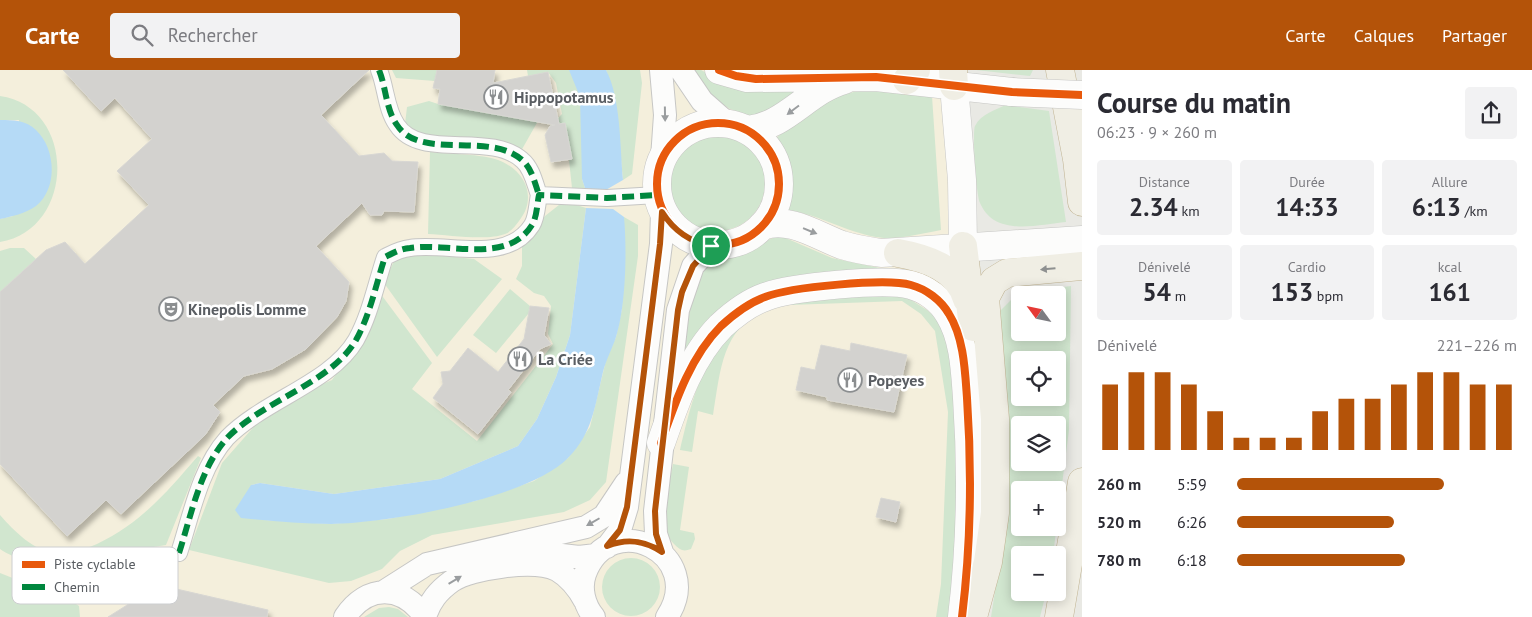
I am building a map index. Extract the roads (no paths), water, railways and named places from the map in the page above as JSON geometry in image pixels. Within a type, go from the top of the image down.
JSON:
[{"type":"highway","points":[[1060,70],[1077,159],[1082,202]]},
{"type":"highway","points":[[963,246],[968,303],[977,365],[984,477],[978,569],[972,617]]},
{"type":"highway","points":[[898,253],[915,256],[941,266],[960,284],[968,303]]},
{"type":"highway","points":[[972,617],[992,546],[995,513],[995,426],[985,298],[990,287],[1000,275],[1082,266]]},
{"type":"highway","points":[[1059,617],[1082,482]]},
{"type":"street","points":[[179,553],[208,466],[227,439],[259,412],[319,377],[338,362],[355,340],[370,304],[385,257],[396,251],[411,248],[484,249],[507,245],[522,237],[533,224],[539,195],[534,178],[523,160],[498,147],[412,139],[396,125],[379,70]]},
{"type":"street","points":[[589,609],[584,576],[601,551],[620,530],[624,520],[660,244],[660,204],[657,176],[662,158],[666,115],[662,70]]},
{"type":"street","points":[[660,204],[670,223],[686,237],[711,246],[739,242],[762,226],[774,208],[778,194],[779,178],[769,151],[760,139],[737,127],[702,101],[682,70]]},
{"type":"street","points":[[719,70],[736,76],[756,79],[911,75],[954,78],[1010,92],[1082,95]]},
{"type":"street","points":[[662,158],[674,140],[692,128],[706,124],[758,129],[778,121],[816,93],[850,78]]},
{"type":"street","points":[[954,78],[960,139],[963,246]]},
{"type":"street","points":[[960,139],[967,122],[976,110],[993,98],[1010,92]]},
{"type":"street","points":[[962,180],[968,203],[982,222],[998,235],[1018,242]]},
{"type":"street","points":[[539,195],[607,198],[660,204]]},
{"type":"street","points":[[762,226],[776,224],[794,226],[856,249],[898,253],[1018,242],[1082,240]]},
{"type":"street","points":[[662,552],[655,519],[661,443],[675,328],[682,292],[693,266],[711,246]]},
{"type":"street","points":[[661,443],[689,374],[703,348],[731,317],[754,302],[792,289],[891,282],[912,285],[934,296],[955,324],[965,372],[971,507],[962,617]]},
{"type":"street","points":[[345,617],[352,606],[363,598],[383,592],[428,564],[575,530],[596,522],[604,516],[620,495],[630,470]]},
{"type":"street","points":[[486,550],[549,552],[579,557],[601,551],[618,542],[635,541],[652,546],[662,552],[673,567],[677,589],[676,601],[667,617]]},
{"type":"street","points":[[425,617],[433,598],[452,581],[472,573],[518,565],[542,566],[558,571],[573,583],[589,609]]},
{"type":"street","points":[[383,592],[395,593],[408,598],[425,617]]},
{"type":"water","points":[[569,70],[606,70],[615,94],[623,180],[604,191],[585,188],[582,179],[580,97]]},
{"type":"water","points":[[0,120],[24,122],[36,130],[48,147],[52,168],[48,189],[36,206],[28,211],[0,219]]},
{"type":"water","points":[[586,208],[613,209],[624,217],[624,294],[616,337],[604,368],[592,418],[583,439],[568,458],[548,473],[490,497],[421,513],[356,523],[331,524],[241,518],[235,510],[251,485],[260,483],[334,494],[440,479],[518,446],[537,419],[556,377],[570,335]]},
{"type":"place","name":"Hippopotamus","points":[[496,97]]},
{"type":"place","name":"Kinepolis Lomme","points":[[171,309]]},
{"type":"place","name":"La Criée","points":[[520,359]]},
{"type":"place","name":"Popeyes","points":[[850,380]]}]
